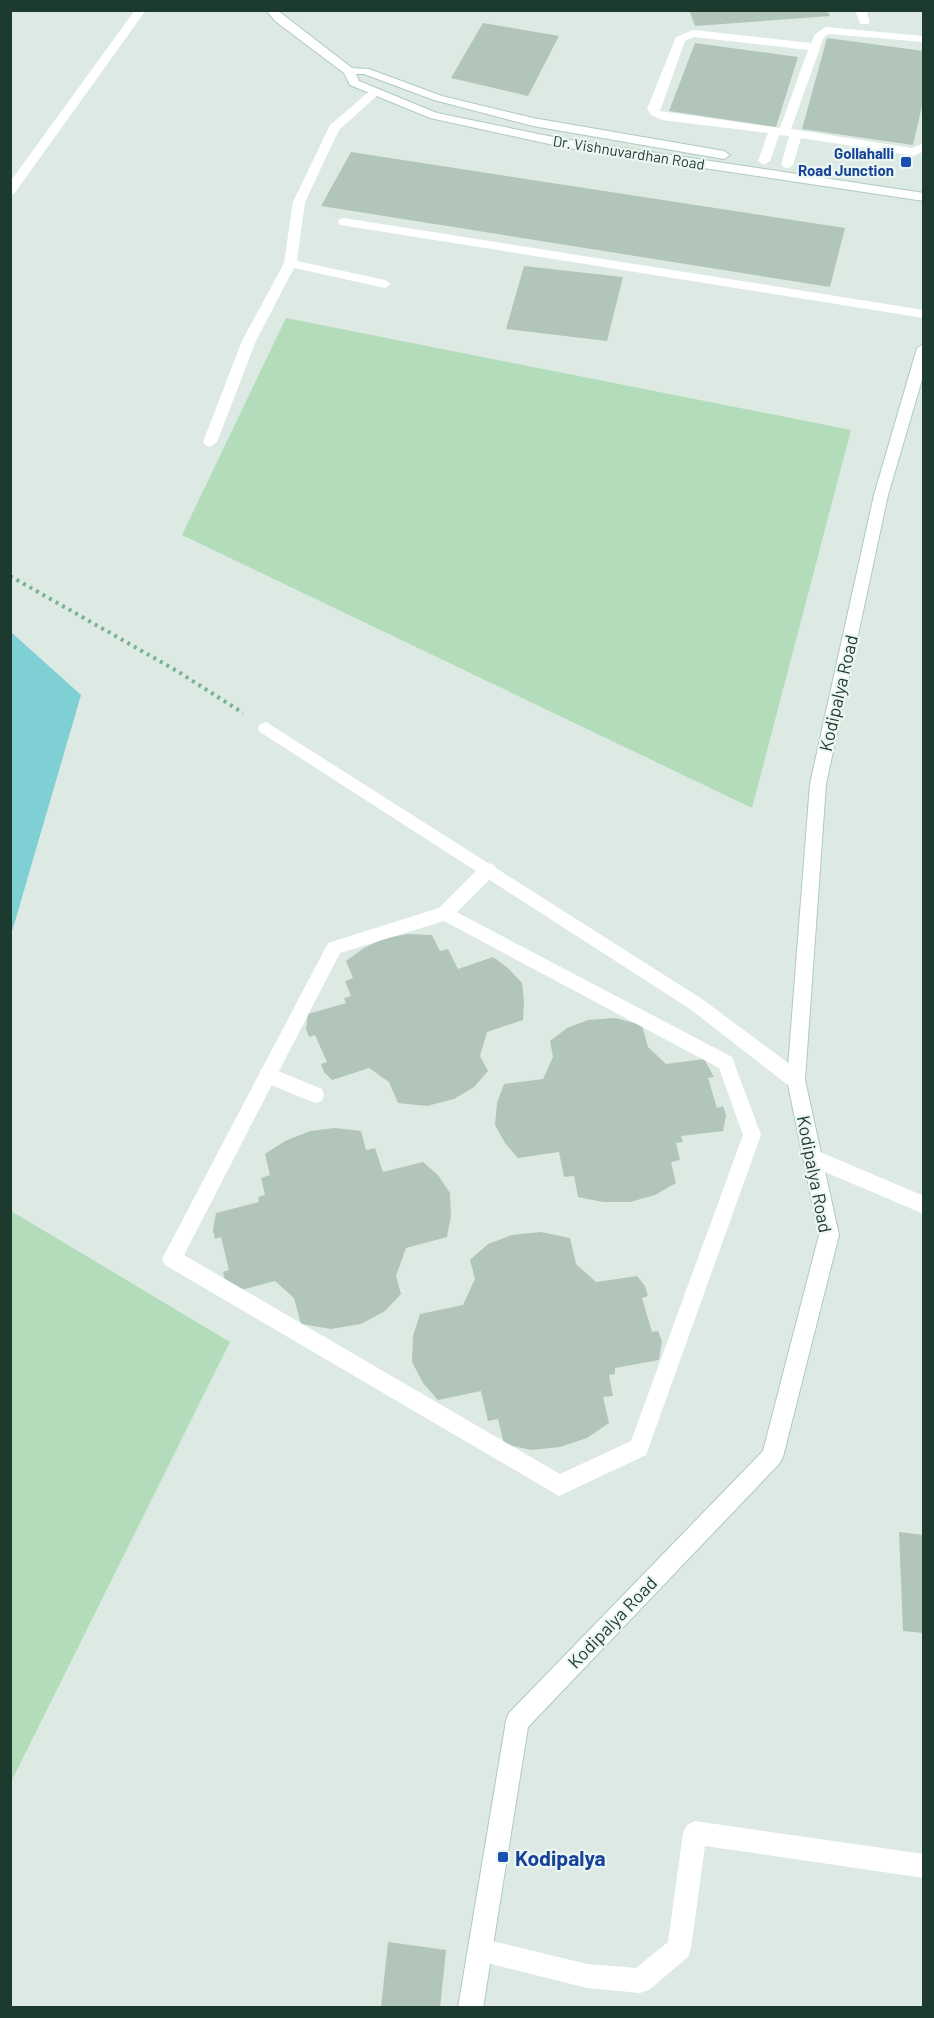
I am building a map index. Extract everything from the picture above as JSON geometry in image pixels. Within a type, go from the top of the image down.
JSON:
[{"type":"street","points":[[10,191],[141,10]]},
{"type":"street","name":"Dr. Vishnuvardhan Road","points":[[271,10],[279,19],[349,71],[354,83],[434,116],[563,143],[924,197]]},
{"type":"street","points":[[764,161],[785,132],[819,36],[826,30],[924,39]]},
{"type":"street","points":[[816,47],[693,33],[680,39],[653,109],[655,113],[662,116],[914,152],[924,146]]},
{"type":"street","name":"Dr. Vishnuvardhan Road","points":[[349,71],[365,71],[438,98],[533,122],[924,186]]},
{"type":"street","points":[[210,442],[249,341],[290,263],[298,202],[334,128],[375,92]]},
{"type":"street","points":[[785,132],[787,165]]},
{"type":"street","points":[[344,222],[924,314]]},
{"type":"street","points":[[290,263],[385,284]]},
{"type":"street","name":"Kodipalya Road","points":[[470,2007],[517,1721],[772,1457],[829,1235],[796,1080],[818,784],[881,495],[924,348]]},
{"type":"street","points":[[266,728],[696,1004],[796,1080]]},
{"type":"street","points":[[445,913],[726,1062],[752,1135],[639,1448],[559,1485],[172,1259],[334,948],[445,913],[488,870]]},
{"type":"street","points":[[268,1075],[315,1095]]},
{"type":"street","points":[[813,1158],[924,1205]]},
{"type":"street","points":[[480,1950],[587,1976],[640,1981],[679,1948],[695,1833],[924,1866]]},
{"type":"path","points":[[10,576],[177,671],[266,728]]},
{"type":"green space","points":[[286,318],[851,430],[752,808],[182,535]]},
{"type":"green space","points":[[11,1211],[230,1342],[11,1782]]},
{"type":"water","points":[[11,632],[81,695],[11,935]]},
{"type":"building","points":[[689,10],[827,10],[830,16],[695,26]]},
{"type":"building","points":[[483,23],[559,36],[528,96],[451,78]]},
{"type":"building","points":[[827,38],[924,51],[924,97],[913,145],[802,129]]},
{"type":"building","points":[[695,43],[798,57],[776,127],[669,111]]},
{"type":"building","points":[[351,152],[845,228],[830,287],[321,206]]},
{"type":"building","points":[[524,266],[623,277],[607,341],[506,329]]},
{"type":"building","points":[[409,934],[432,935],[440,951],[448,949],[458,969],[493,957],[508,968],[522,983],[524,1002],[523,1020],[487,1032],[480,1056],[488,1071],[474,1087],[454,1099],[427,1106],[398,1103],[389,1082],[369,1068],[332,1080],[324,1072],[321,1064],[327,1062],[315,1035],[309,1037],[306,1029],[308,1014],[346,1003],[344,998],[351,996],[345,981],[353,978],[346,961],[364,948],[385,938]]},
{"type":"building","points":[[615,1018],[642,1025],[648,1047],[666,1064],[704,1059],[714,1077],[708,1078],[717,1108],[723,1106],[726,1115],[723,1131],[681,1136],[683,1142],[676,1143],[680,1160],[671,1162],[676,1183],[655,1195],[630,1202],[603,1202],[578,1197],[574,1176],[564,1177],[559,1152],[518,1158],[505,1143],[495,1125],[497,1103],[504,1084],[543,1079],[553,1057],[550,1041],[567,1028],[588,1020]]},
{"type":"building","points":[[335,1128],[361,1131],[366,1150],[375,1148],[383,1172],[423,1162],[438,1175],[450,1193],[451,1216],[447,1237],[406,1248],[396,1276],[401,1294],[385,1311],[361,1324],[331,1329],[301,1324],[294,1298],[275,1281],[233,1292],[225,1281],[223,1272],[229,1270],[221,1237],[215,1239],[213,1230],[216,1213],[259,1202],[258,1197],[265,1195],[261,1178],[270,1175],[265,1154],[285,1141],[310,1131]]},
{"type":"building","points":[[541,1232],[570,1238],[576,1264],[596,1282],[637,1276],[645,1286],[648,1296],[642,1298],[652,1332],[658,1331],[662,1341],[659,1360],[615,1368],[615,1374],[609,1375],[613,1396],[603,1397],[609,1423],[587,1438],[560,1447],[531,1450],[504,1444],[498,1419],[488,1421],[481,1391],[438,1400],[423,1383],[412,1362],[413,1336],[420,1314],[463,1305],[475,1279],[470,1260],[488,1244],[512,1235]]},
{"type":"building","points":[[899,1532],[924,1535],[924,1633],[903,1631]]},
{"type":"building","points":[[388,1942],[446,1950],[440,2008],[381,2008]]},
{"type":"place","name":"Gollahalli Road Junction","points":[[906,162]]},
{"type":"place","name":"Kodipalya","points":[[503,1857]]}]
